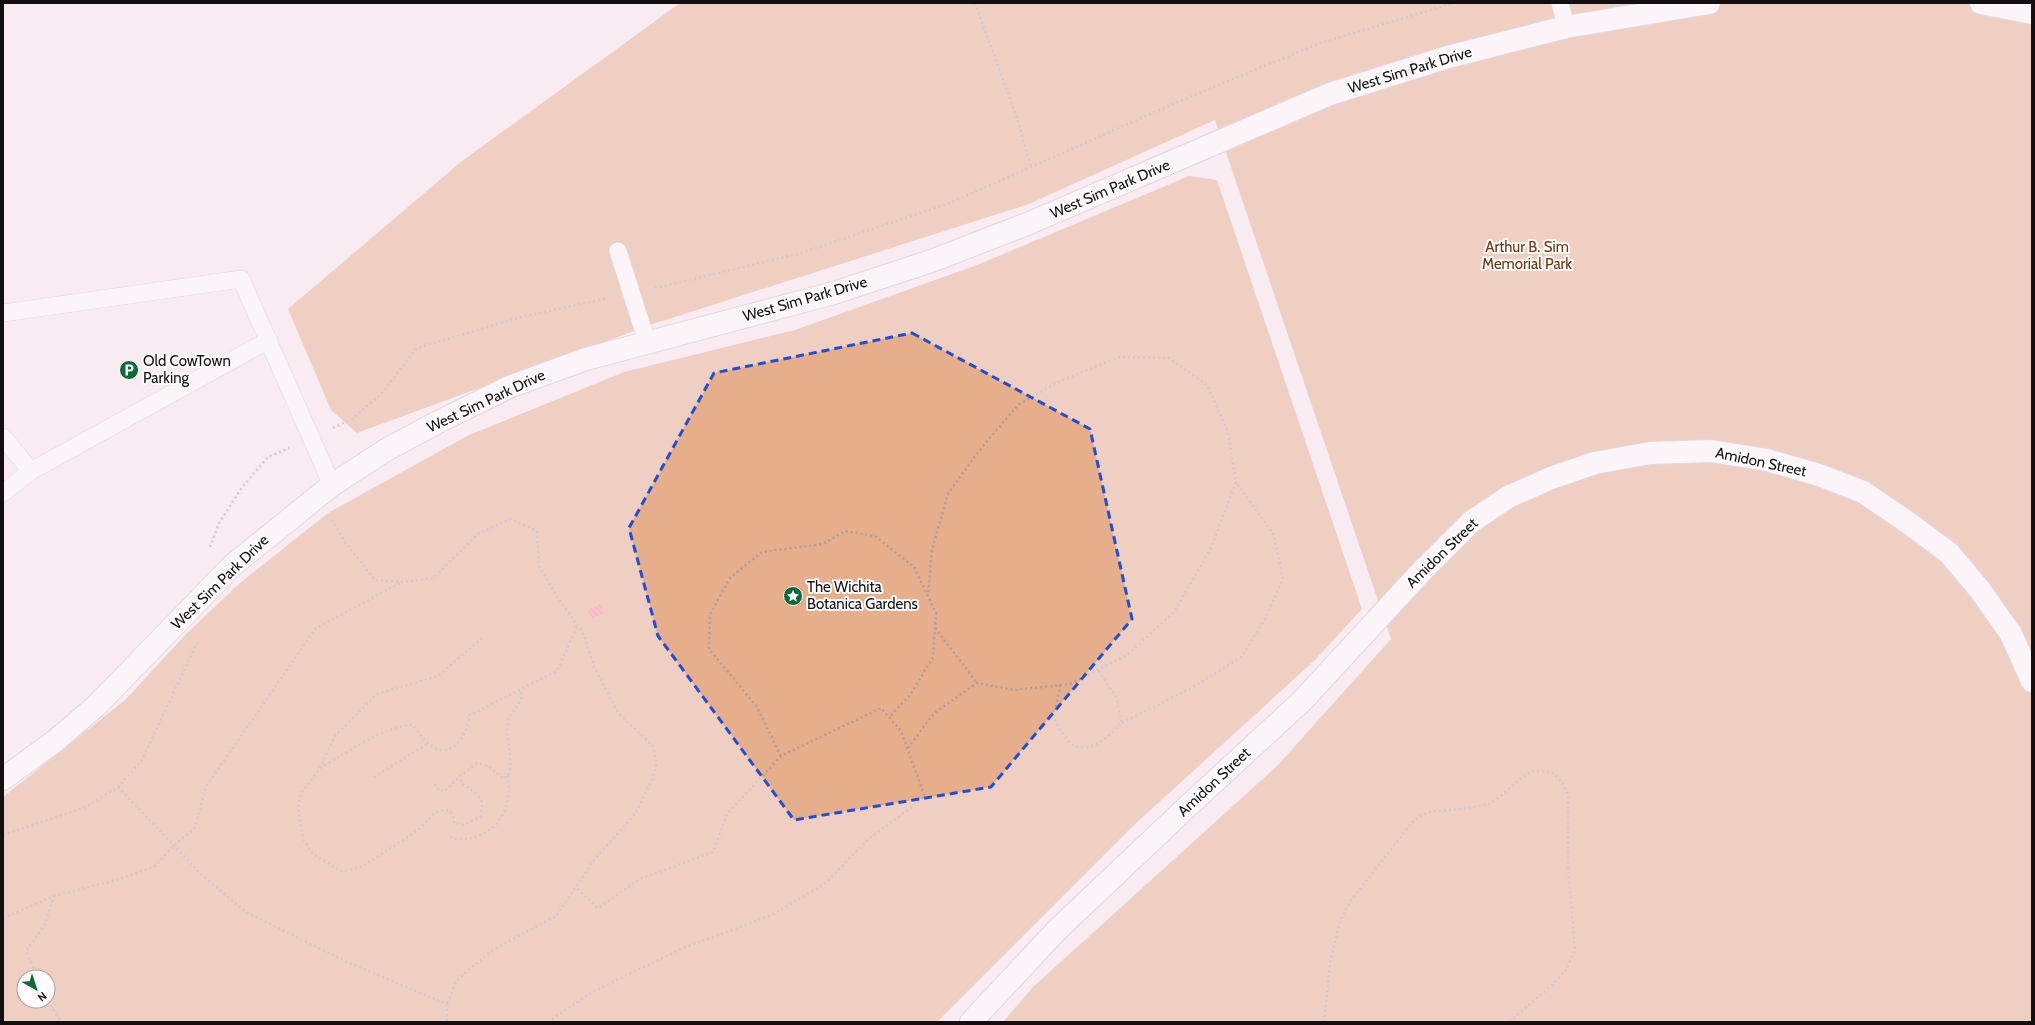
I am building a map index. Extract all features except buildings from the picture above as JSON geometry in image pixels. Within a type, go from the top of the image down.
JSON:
[{"type":"street","name":"West Sim Park Drive","points":[[3,779],[55,741],[96,706],[233,565],[332,485],[386,450],[438,422],[510,387],[586,359],[834,293],[934,260],[1027,224],[1330,94],[1448,56],[1566,27],[1709,3]]},
{"type":"street","points":[[1981,3],[2032,12]]},
{"type":"street","name":"Amidon Street","points":[[971,1022],[1057,930],[1302,700],[1421,572],[1471,522],[1508,497],[1551,478],[1595,464],[1650,453],[1711,451],[1767,460],[1819,474],[1863,492],[1910,524],[1949,554],[1980,590],[2011,634],[2032,681]]},
{"type":"lane","points":[[1560,3],[1566,27]]},
{"type":"lane","points":[[618,251],[647,342]]},
{"type":"lane","points":[[3,313],[241,279],[332,485]]},
{"type":"lane","points":[[3,493],[31,471],[269,340]]},
{"type":"lane","points":[[3,438],[31,471]]},
{"type":"path","points":[[975,3],[1017,118],[1031,167]]},
{"type":"path","points":[[928,595],[932,549],[948,494],[978,452],[1018,405],[1058,382],[1119,357],[1169,358],[1207,385],[1228,432],[1236,482],[1274,535],[1282,579],[1264,619],[1241,657],[1193,687],[1122,723],[1110,736],[1093,747],[1076,747],[1067,740],[1055,720],[1060,685]]},
{"type":"path","points":[[935,628],[976,683],[1014,690],[1070,684],[1127,655],[1174,612],[1211,548],[1236,482]]},
{"type":"path","points":[[331,518],[345,542],[375,580],[403,582],[433,578],[478,534],[510,519],[537,531],[539,566],[584,635],[595,669],[619,714],[653,746],[657,764],[652,780],[635,814],[594,860],[556,916],[491,951],[457,980],[447,1004],[447,1022]]},
{"type":"path","points":[[781,756],[757,707],[709,649],[710,614],[730,578],[762,552],[823,544],[845,532],[875,536],[914,567],[936,613],[933,657],[911,694],[889,717]]},
{"type":"path","points":[[3,918],[54,896],[120,879],[155,866],[174,845],[194,829],[207,785],[316,628],[403,582]]},
{"type":"path","points":[[320,768],[354,748],[401,725],[412,725],[436,749],[444,750],[455,746],[465,734],[469,724],[470,715],[557,671],[577,626]]},
{"type":"path","points":[[460,776],[461,782],[482,798],[484,805],[480,817],[463,825],[454,823],[454,818],[450,811],[444,810],[435,813],[416,831],[363,866],[344,872],[313,854],[303,839],[298,808],[301,793],[320,768],[335,736],[377,694],[438,676],[483,637]]},
{"type":"path","points":[[1098,670],[1116,697],[1122,723]]},
{"type":"path","points":[[908,748],[934,713],[976,683]]},
{"type":"path","points":[[435,784],[439,791],[445,791],[460,776],[477,764],[488,766],[504,779],[512,764],[508,720],[519,706],[522,696],[520,690]]},
{"type":"path","points":[[548,1022],[594,991],[681,949],[772,915],[826,883],[867,840],[925,797],[901,731],[881,708],[781,756],[727,814],[713,852],[640,879],[598,908],[575,887]]},
{"type":"path","points":[[374,777],[429,743]]},
{"type":"path","points":[[1324,1022],[1330,963],[1340,921],[1349,903],[1414,820],[1428,812],[1469,808],[1489,804],[1520,779],[1534,770],[1552,772],[1562,782],[1568,795],[1568,865],[1575,950],[1566,970],[1550,987],[1509,1022]]},
{"type":"path","points":[[450,837],[457,840],[472,839],[493,826],[503,815],[509,792],[508,774]]},
{"type":"path","points":[[118,787],[203,876],[246,912],[347,962],[447,1004]]},
{"type":"path","points":[[34,969],[26,951],[44,926],[54,896]]},
{"type":"path","points":[[53,1009],[61,1022]]},
{"type":"highlighted area","points":[[912,333],[1090,429],[1132,619],[991,787],[794,820],[658,636],[629,528],[714,373]]},
{"type":"green space","name":"Arthur B. Sim Memorial Park","points":[[680,3],[2032,3],[2032,1022],[1003,1022],[1033,987],[1278,765],[1391,639],[1215,120],[1029,204],[653,324],[357,433],[331,410],[288,309],[462,161]]},
{"type":"green space","name":"The Wichita Botanica Gardens","points":[[1189,176],[1217,180],[1362,609],[1315,660],[1133,826],[937,1022],[3,1022],[3,797],[125,700],[188,632],[240,583],[328,513],[467,436],[624,372],[795,330],[977,265]]},
{"type":"place","name":"Old CowTown Parking","points":[[129,370]]},
{"type":"place","name":"The Wichita Botanica Gardens","points":[[793,596]]}]
